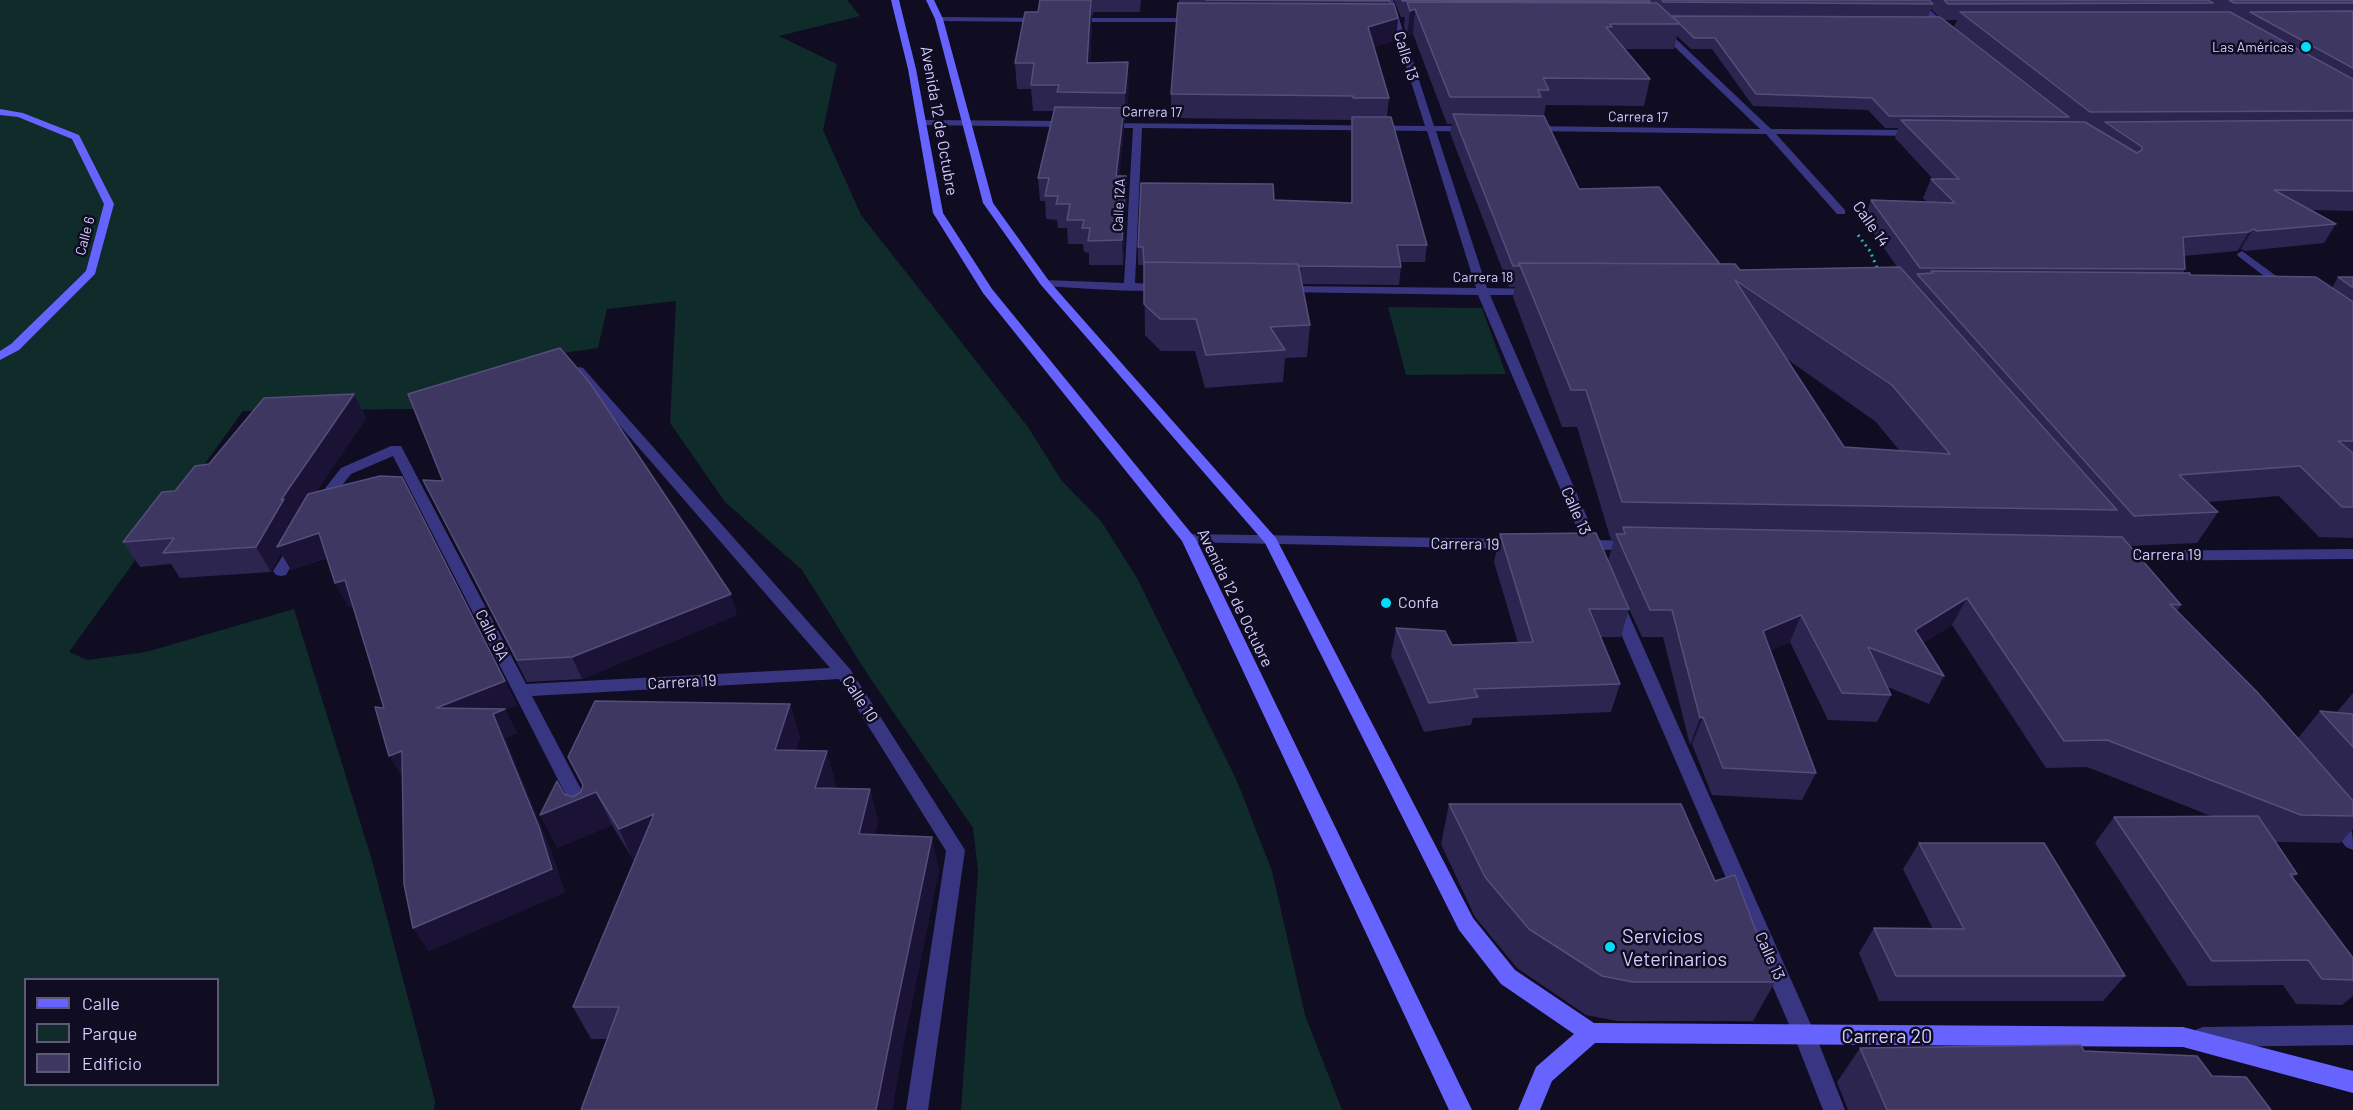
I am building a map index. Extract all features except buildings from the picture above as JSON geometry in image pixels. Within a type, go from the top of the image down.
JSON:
[{"type":"main road","name":"Avenida 12 de Octubre","points":[[895,0],[903,26],[938,213],[981,281],[1189,539],[1461,1110]]},
{"type":"main road","name":"Avenida 12 de Octubre","points":[[930,0],[939,20],[988,203],[1045,283],[1271,541],[1466,924],[1508,977],[1591,1033]]},
{"type":"main road","name":"Calle 6","points":[[0,112],[20,115],[76,137],[109,204],[91,272],[15,347],[0,356]]},
{"type":"main road","name":"Carrera 20","points":[[1591,1033],[2183,1038],[2353,1082]]},
{"type":"main road","points":[[1529,1110],[1544,1074],[1591,1033]]},
{"type":"street","name":"Calle 13","points":[[1389,0],[1489,311],[1601,567]]},
{"type":"street","name":"Calle 14","points":[[1644,0],[1655,23],[1768,132],[1841,212]]},
{"type":"street","points":[[1915,0],[1958,39]]},
{"type":"street","points":[[939,20],[1056,20]]},
{"type":"street","points":[[1067,20],[1208,20]]},
{"type":"street","points":[[1384,21],[1407,21]]},
{"type":"street","points":[[1643,23],[1667,23]]},
{"type":"street","points":[[1928,24],[1951,24]]},
{"type":"street","points":[[922,123],[1080,125]]},
{"type":"street","name":"Carrera 17","points":[[1092,125],[1476,129]]},
{"type":"street","name":"Calle 12A","points":[[1129,287],[1138,125]]},
{"type":"street","name":"Carrera 17","points":[[1523,129],[1924,133]]},
{"type":"street","points":[[2242,254],[2296,296],[2272,295]]},
{"type":"street","points":[[1045,283],[1177,288]]},
{"type":"street","name":"Carrera 18","points":[[1271,289],[1543,292]]},
{"type":"street","name":"Calle 10","points":[[573,364],[844,673],[956,850],[917,1110]]},
{"type":"street","name":"Calle 9A","points":[[281,571],[320,502],[346,471],[396,449],[588,820]]},
{"type":"street","name":"Carrera 19","points":[[1189,539],[1532,544]]},
{"type":"street","points":[[1568,545],[1650,547]]},
{"type":"street","name":"Carrera 19","points":[[2126,574],[2104,553],[2353,554]]},
{"type":"street","name":"Calle 13","points":[[1610,589],[1805,1036],[1834,1110]]},
{"type":"street","name":"Carrera 19","points":[[520,690],[844,673]]},
{"type":"street","points":[[2323,806],[2353,842]]},
{"type":"street","name":"Carrera 20","points":[[2183,1038],[2353,1035]]},
{"type":"path","name":"Calle 14","points":[[1841,212],[1870,250],[1879,272]]},
{"type":"green space","points":[[0,0],[847,0],[860,16],[779,36],[837,64],[823,130],[861,215],[1028,427],[1062,481],[1101,521],[1137,578],[1237,781],[1272,871],[1305,1015],[1342,1110],[961,1110],[978,871],[973,828],[870,678],[802,570],[725,502],[670,423],[676,301],[607,309],[598,348],[549,355],[412,409],[243,411],[69,652],[87,660],[146,652],[294,609],[371,857],[435,1101],[434,1110],[0,1110]]},
{"type":"green space","points":[[1388,307],[1482,308],[1506,374],[1406,375]]},
{"type":"place","name":"Las Américas","points":[[2306,47]]},
{"type":"place","name":"Confa","points":[[1386,603]]},
{"type":"place","name":"Servicios Veterinarios","points":[[1610,947]]}]
